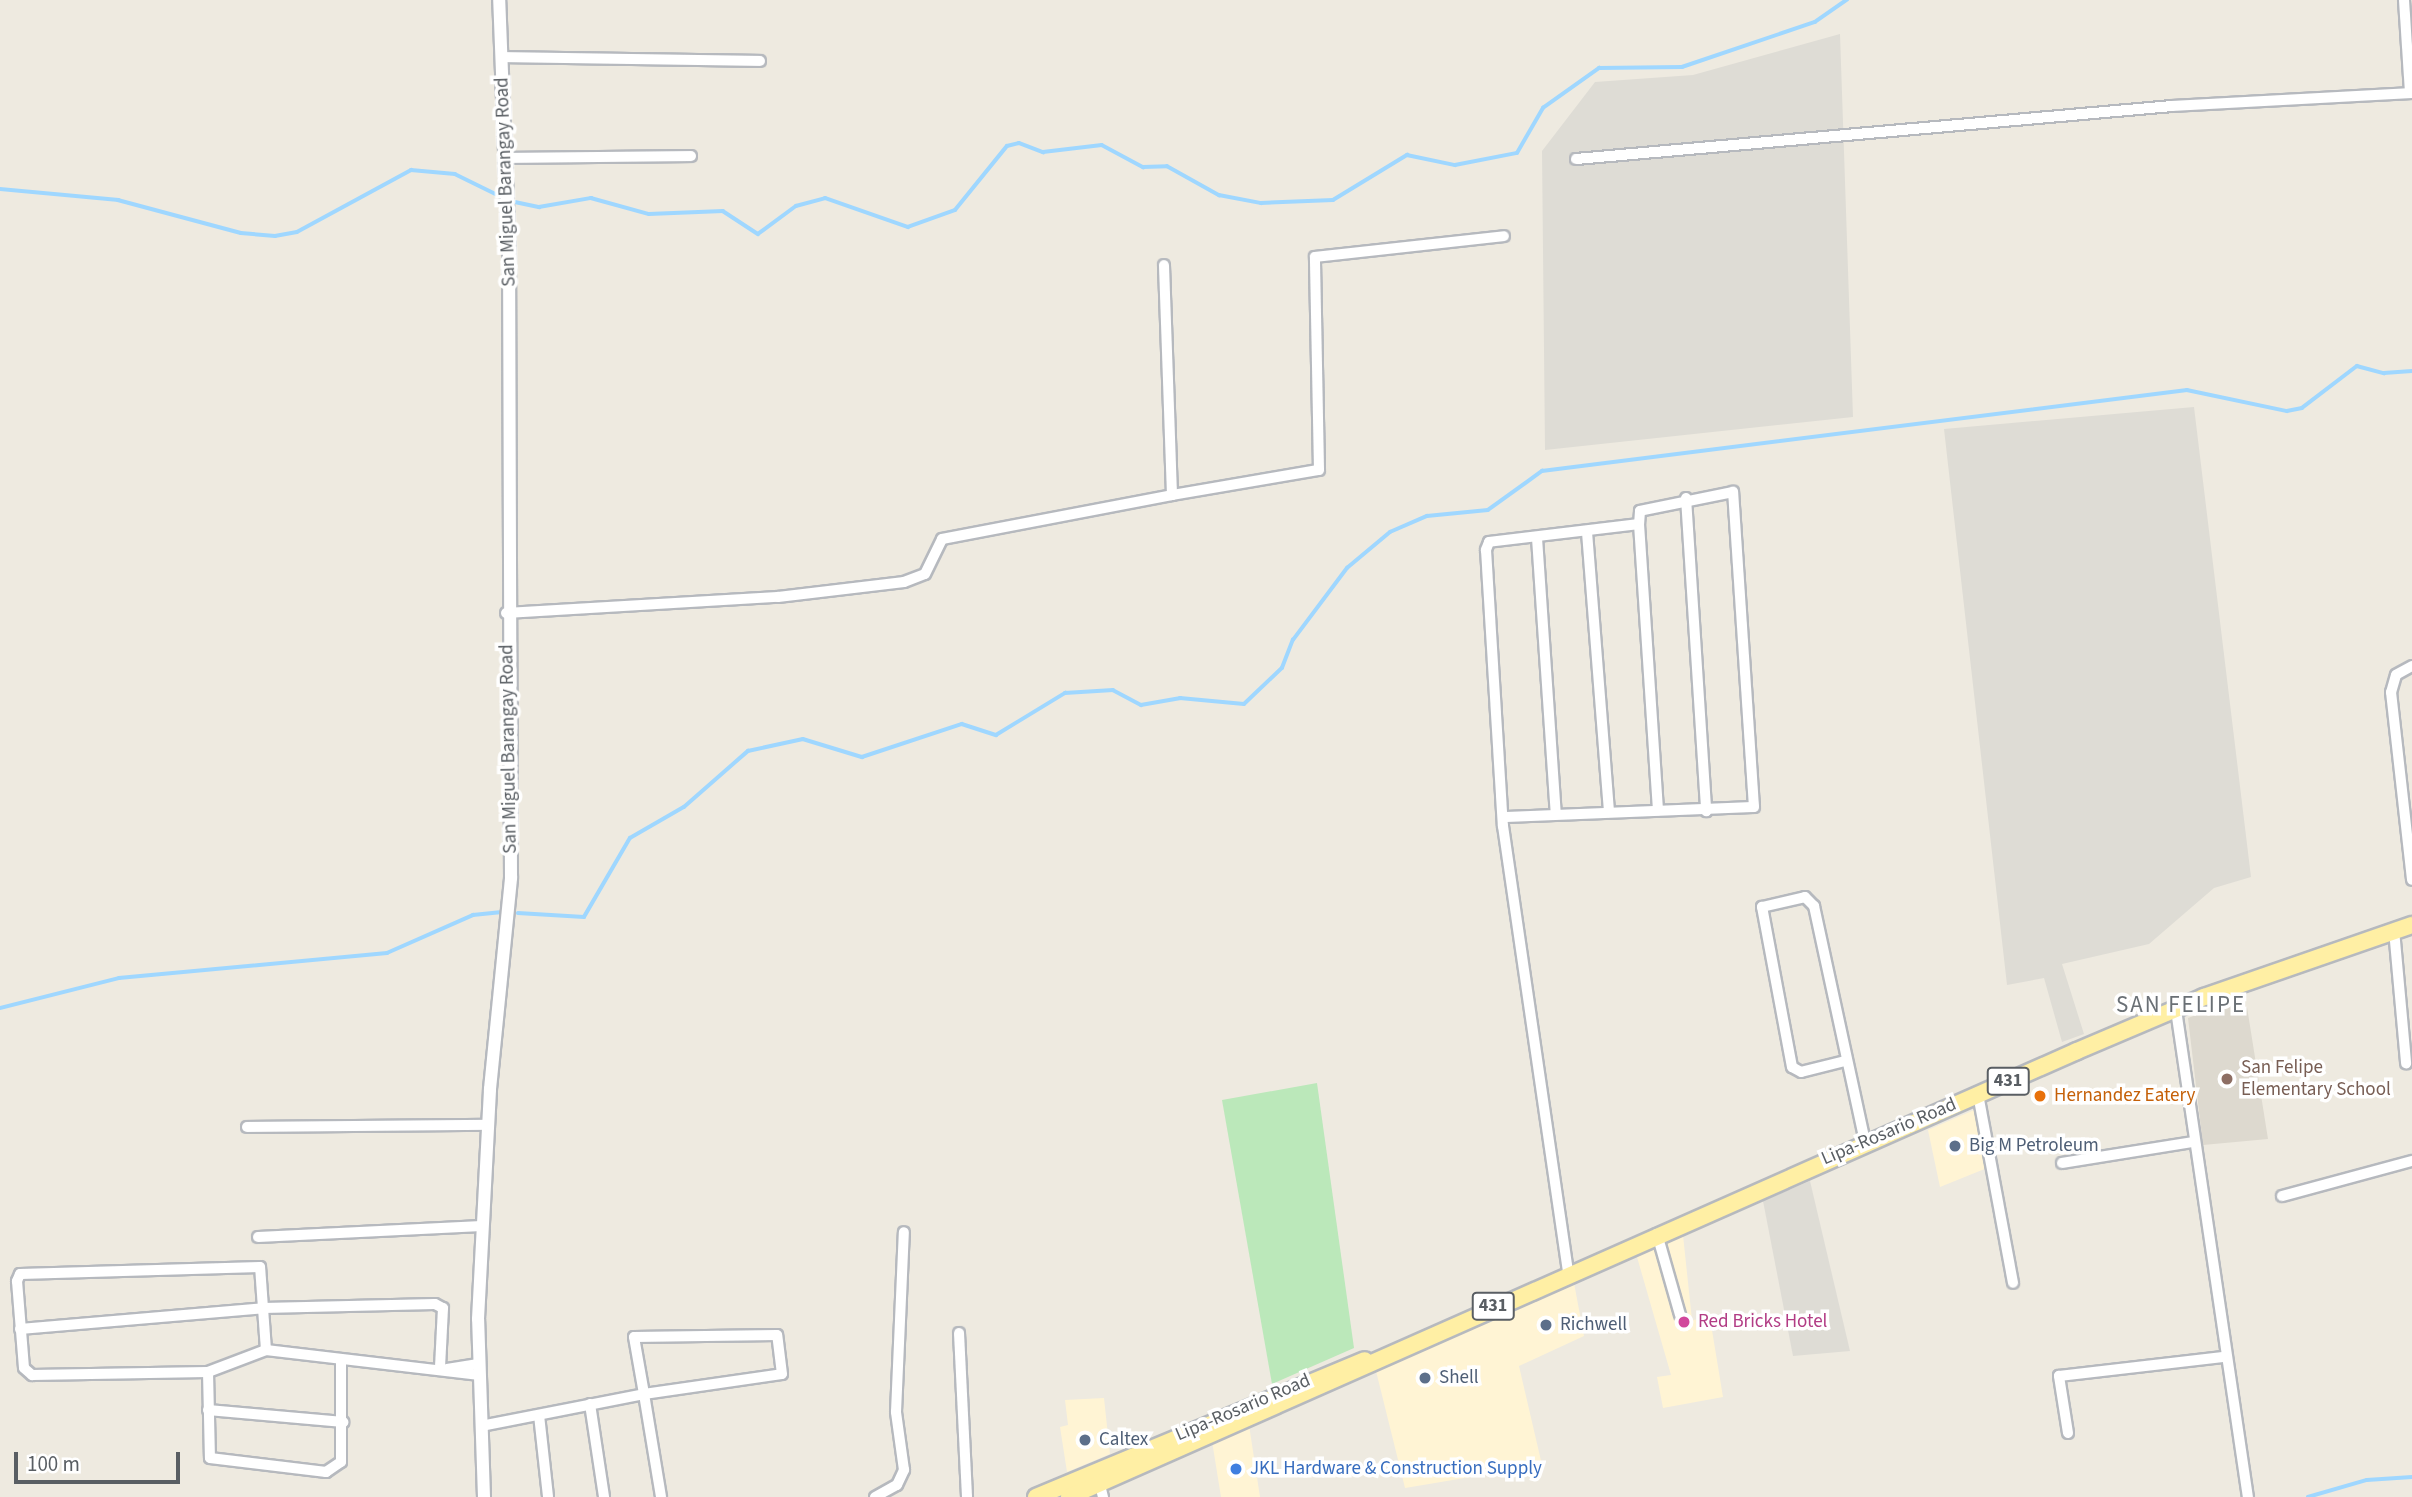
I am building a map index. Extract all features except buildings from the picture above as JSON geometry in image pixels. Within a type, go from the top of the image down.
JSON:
[{"type":"main road","name":"Lipa-Rosario Road","points":[[1036,1497],[1061,1494],[1099,1484],[1374,1358],[1865,1142],[2176,1010],[2412,925]]},
{"type":"street","name":"San Miguel Barangay Road","points":[[484,1497],[478,1370],[482,1226],[488,1125],[511,912],[506,613],[506,158],[499,0]]},
{"type":"street","points":[[1576,159],[2172,106],[2411,93],[2404,0]]},
{"type":"street","points":[[503,57],[760,61]]},
{"type":"street","points":[[506,158],[691,156]]},
{"type":"street","points":[[506,613],[778,597],[904,582],[925,574],[942,539],[1319,470],[1315,257],[1504,236]]},
{"type":"street","points":[[1164,265],[1172,495]]},
{"type":"street","points":[[1505,817],[1754,807],[1758,797],[1736,499],[1726,489],[1640,511],[1658,810]]},
{"type":"street","points":[[1686,498],[1706,811]]},
{"type":"street","points":[[1568,1272],[1527,1016],[1505,817],[1486,550],[1489,542],[1639,524]]},
{"type":"street","points":[[1587,532],[1608,812]]},
{"type":"street","points":[[1536,538],[1556,814]]},
{"type":"street","points":[[2412,666],[2396,675],[2391,692],[2412,880]]},
{"type":"street","points":[[1845,1061],[1801,1072],[1792,1067],[1762,906],[1805,897],[1814,906],[1845,1061],[1865,1142]]},
{"type":"street","points":[[2394,930],[2406,1063]]},
{"type":"street","points":[[2176,1010],[2223,1357],[2248,1497]]},
{"type":"street","points":[[1978,1094],[2013,1283]]},
{"type":"street","points":[[247,1126],[488,1125]]},
{"type":"street","points":[[2062,1163],[2193,1142]]},
{"type":"street","points":[[2282,1196],[2412,1161]]},
{"type":"street","points":[[258,1237],[482,1226]]},
{"type":"street","points":[[875,1497],[897,1485],[904,1470],[896,1412],[904,1232]]},
{"type":"street","points":[[1657,1234],[1679,1315]]},
{"type":"street","points":[[266,1350],[260,1267],[253,1265],[20,1274],[20,1329],[24,1368],[32,1375],[208,1372],[266,1350],[341,1360],[478,1370]]},
{"type":"street","points":[[20,1329],[263,1308],[435,1304],[443,1308],[443,1368]]},
{"type":"street","points":[[959,1333],[967,1497]]},
{"type":"street","points":[[481,1426],[644,1394],[782,1374],[777,1335],[634,1337],[644,1394],[661,1497]]},
{"type":"street","points":[[2068,1433],[2058,1384],[2066,1373],[2223,1357]]},
{"type":"street","points":[[208,1372],[210,1458],[326,1472],[341,1462],[341,1360]]},
{"type":"street","points":[[590,1404],[604,1497]]},
{"type":"street","points":[[208,1410],[343,1422]]},
{"type":"street","points":[[539,1415],[548,1497]]},
{"type":"shaded area","points":[[1840,34],[1853,417],[1545,450],[1542,151],[1595,82],[1693,75]]},
{"type":"shaded area","points":[[2194,407],[2251,877],[2214,888],[2149,944],[2062,964],[2084,1034],[2062,1042],[2044,978],[2007,985],[1944,429]]},
{"type":"shaded area","name":"San Felipe Elementary School","points":[[2229,1003],[2232,1011],[2247,1007],[2268,1139],[2203,1145],[2188,1018]]},
{"type":"shaded area","points":[[1981,1107],[1992,1166],[1940,1187],[1928,1130]]},
{"type":"shaded area","points":[[1810,1181],[1850,1351],[1793,1356],[1763,1201]]},
{"type":"shaded area","name":"Red Bricks Hotel","points":[[1683,1235],[1692,1320],[1710,1318],[1723,1397],[1663,1408],[1657,1377],[1671,1375],[1637,1257]]},
{"type":"shaded area","points":[[1574,1283],[1584,1336],[1519,1366],[1542,1465],[1405,1488],[1376,1371]]},
{"type":"shaded area","name":"Caltex","points":[[1104,1398],[1110,1454],[1067,1472],[1060,1427],[1068,1425],[1065,1400]]},
{"type":"shaded area","name":"JKL Hardware & Construction Supply","points":[[1249,1425],[1260,1497],[1221,1497],[1212,1441]]},
{"type":"green space","points":[[1317,1083],[1354,1348],[1272,1384],[1222,1100]]},
{"type":"waterway","points":[[515,202],[539,207],[591,198],[649,214],[723,211],[758,234],[796,206],[825,198],[908,227],[955,210],[1007,146],[1019,143],[1043,152],[1102,145],[1143,167],[1167,166],[1219,195],[1261,203],[1333,200],[1407,155],[1455,165],[1517,153],[1543,108],[1599,68],[1682,67],[1815,22],[1847,0]]},
{"type":"waterway","points":[[0,189],[118,200],[241,233],[275,236],[297,232],[411,170],[455,174],[500,196]]},
{"type":"waterway","points":[[518,913],[584,917],[630,838],[684,807],[748,751],[803,739],[862,757],[962,724],[996,735],[1065,693],[1113,690],[1141,705],[1180,698],[1244,704],[1282,668],[1293,640],[1347,568],[1390,532],[1427,516],[1488,510],[1542,471],[2187,390],[2287,411],[2302,408],[2357,366],[2384,373],[2412,371]]},
{"type":"waterway","points":[[0,1008],[119,978],[387,953],[473,915],[502,912]]},
{"type":"waterway","points":[[2308,1497],[2367,1480],[2412,1477]]},
{"type":"place","name":"San Felipe Elementary School","points":[[2227,1079]]},
{"type":"place","name":"Hernandez Eatery","points":[[2040,1096]]},
{"type":"place","name":"Big M Petroleum","points":[[1955,1146]]},
{"type":"place","name":"Red Bricks Hotel","points":[[1684,1322]]},
{"type":"place","name":"Richwell","points":[[1546,1325]]},
{"type":"place","name":"Shell","points":[[1425,1378]]},
{"type":"place","name":"Caltex","points":[[1085,1440]]},
{"type":"place","name":"JKL Hardware & Construction Supply","points":[[1236,1469]]},
{"type":"district","name":"SAN FELIPE","points":[[2181,1005]]}]
